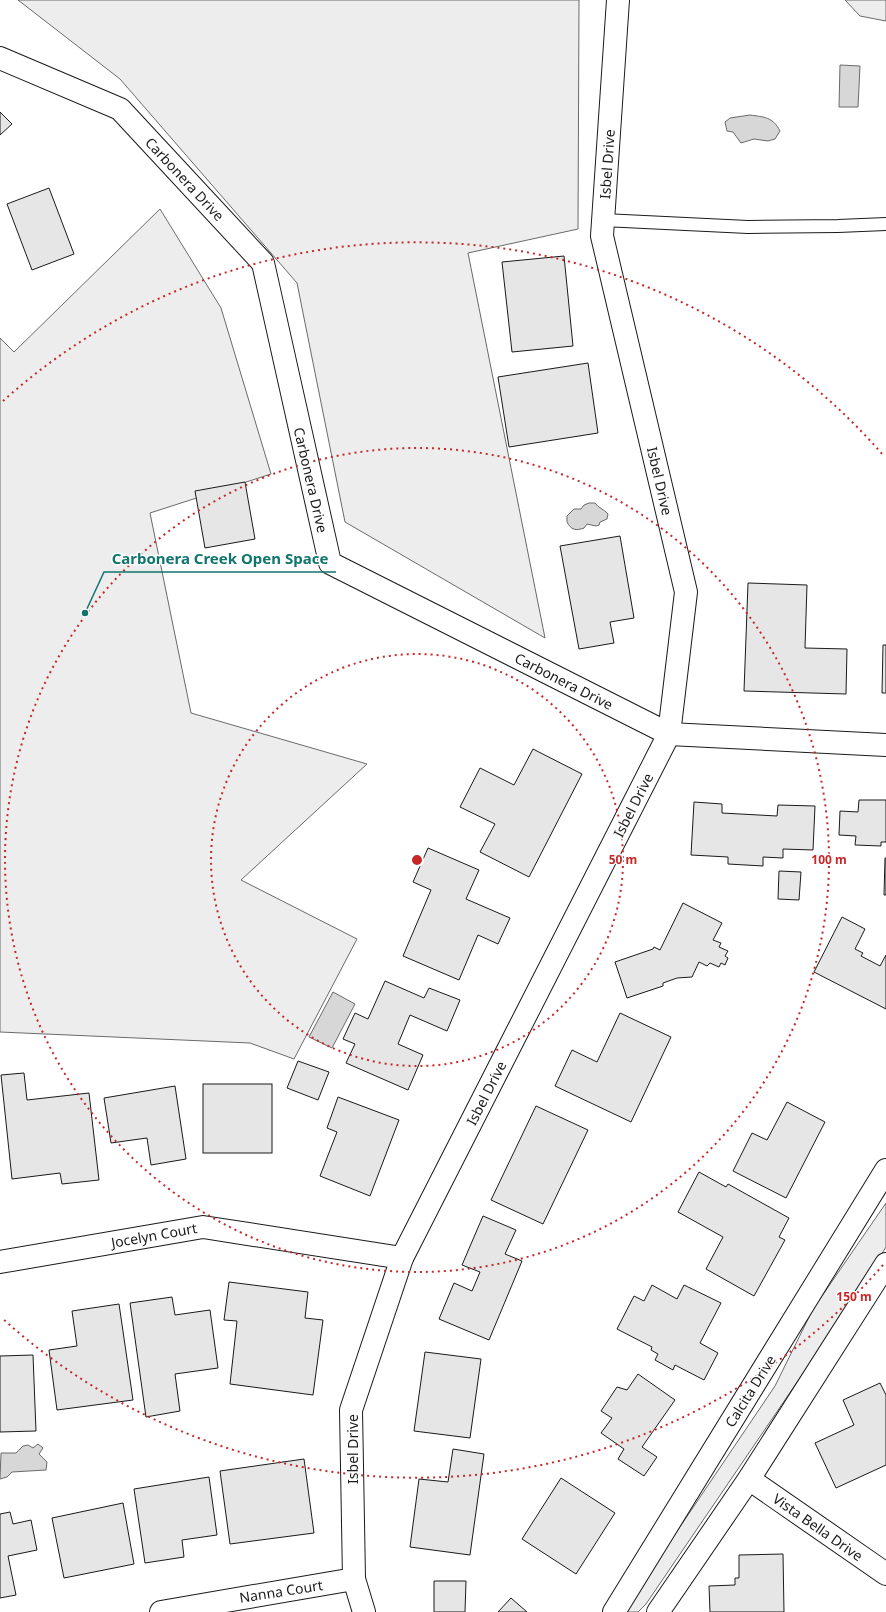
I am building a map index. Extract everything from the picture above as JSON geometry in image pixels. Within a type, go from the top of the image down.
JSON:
[{"type":"street","name":"Isbel Drive","points":[[364,1612],[354,1579],[351,1410],[402,1258],[669,734],[686,592],[602,236],[618,0]]},
{"type":"street","name":"Carbonera Drive","points":[[0,58],[120,109],[263,263],[330,563],[669,734],[886,745]]},
{"type":"street","name":"Calcita Drive","points":[[614,1612],[886,1170]]},
{"type":"street","name":"Jocelyn Court","points":[[0,1262],[203,1227],[402,1258]]},
{"type":"street","points":[[658,1612],[749,1479],[886,1264]]},
{"type":"street","name":"Vista Bella Drive","points":[[749,1479],[886,1574]]},
{"type":"street","name":"Nanna Court","points":[[161,1612],[354,1579]]},
{"type":"lane","points":[[603,220],[748,226],[838,226],[886,224]]},
{"type":"shaded area","points":[[18,0],[579,0],[578,229],[468,253],[545,638],[345,522],[297,283],[120,79]]},
{"type":"shaded area","points":[[845,0],[886,0],[886,21],[860,16]]},
{"type":"shaded area","points":[[840,65],[860,66],[858,107],[839,107]]},
{"type":"shaded area","points":[[750,115],[764,117],[771,120],[780,131],[775,139],[768,141],[754,139],[741,143],[733,132],[727,131],[725,122],[730,118]]},
{"type":"shaded area","points":[[160,209],[221,308],[271,474],[150,513],[191,713],[367,764],[241,880],[357,939],[294,1059],[250,1043],[0,1032],[0,338],[14,352]]},
{"type":"shaded area","points":[[595,503],[606,512],[608,514],[607,519],[600,522],[599,525],[596,526],[587,524],[581,529],[576,530],[572,528],[567,522],[567,516],[574,509],[581,509],[584,505]]},
{"type":"shaded area","points":[[333,992],[355,1004],[332,1048],[309,1037]]},
{"type":"shaded area","points":[[886,1203],[886,1247],[853,1300],[646,1604],[638,1612],[621,1612],[775,1386],[813,1309]]},
{"type":"shaded area","points":[[38,1444],[43,1448],[39,1454],[47,1462],[46,1470],[12,1472],[7,1477],[0,1479],[1,1453],[16,1453],[23,1446],[28,1445],[33,1448]]},
{"type":"building","points":[[0,112],[12,124],[0,135]]},
{"type":"building","points":[[49,188],[74,254],[32,270],[7,204]]},
{"type":"building","points":[[564,256],[573,346],[512,352],[502,262]]},
{"type":"building","points":[[588,363],[598,433],[509,447],[498,377]]},
{"type":"building","points":[[245,482],[255,539],[205,548],[195,491]]},
{"type":"building","points":[[620,536],[634,618],[610,622],[614,643],[579,649],[560,546]]},
{"type":"building","points":[[748,583],[807,585],[805,648],[847,649],[846,694],[744,691]]},
{"type":"building","points":[[883,645],[886,645],[886,693],[882,693]]},
{"type":"building","points":[[533,749],[582,774],[529,877],[480,852],[495,824],[460,807],[480,768],[514,785]]},
{"type":"building","points":[[859,800],[886,800],[886,842],[881,842],[881,846],[855,845],[856,836],[839,835],[840,811],[858,812]]},
{"type":"building","points":[[694,802],[722,804],[722,813],[777,816],[778,805],[815,806],[813,850],[783,849],[783,858],[763,857],[763,866],[728,864],[728,857],[691,855]]},
{"type":"building","points":[[428,848],[479,870],[466,899],[510,918],[498,944],[478,935],[459,980],[403,956],[431,890],[413,882]]},
{"type":"building","points":[[885,858],[886,895],[884,895]]},
{"type":"building","points":[[779,871],[801,872],[799,900],[778,899]]},
{"type":"building","points":[[683,903],[722,923],[713,940],[721,943],[719,947],[728,951],[725,956],[728,958],[725,965],[721,963],[719,967],[710,963],[707,966],[699,962],[692,977],[677,978],[663,983],[663,986],[627,998],[615,962],[653,949],[654,947],[660,950]]},
{"type":"building","points":[[842,917],[865,929],[855,949],[863,953],[861,956],[880,966],[886,955],[886,1009],[814,972]]},
{"type":"building","points":[[385,981],[424,998],[429,988],[460,1000],[447,1031],[410,1015],[398,1044],[423,1055],[408,1090],[346,1063],[355,1044],[343,1039],[355,1013],[368,1019]]},
{"type":"building","points":[[620,1013],[671,1037],[631,1122],[555,1086],[572,1050],[597,1062]]},
{"type":"building","points":[[298,1061],[329,1072],[318,1100],[287,1088]]},
{"type":"building","points":[[24,1073],[27,1100],[89,1093],[99,1180],[62,1184],[60,1173],[12,1179],[1,1075]]},
{"type":"building","points":[[203,1084],[272,1084],[272,1153],[203,1153]]},
{"type":"building","points":[[175,1086],[186,1159],[151,1165],[147,1138],[111,1143],[104,1098]]},
{"type":"building","points":[[338,1097],[399,1120],[370,1196],[320,1176],[337,1132],[327,1128]]},
{"type":"building","points":[[787,1102],[825,1122],[786,1198],[733,1171],[752,1133],[767,1140]]},
{"type":"building","points":[[536,1106],[588,1130],[543,1224],[491,1200]]},
{"type":"building","points":[[699,1172],[726,1187],[728,1184],[789,1218],[779,1237],[785,1240],[754,1296],[706,1269],[723,1237],[678,1212]]},
{"type":"building","points":[[483,1216],[516,1230],[505,1254],[522,1261],[489,1340],[439,1319],[454,1283],[472,1291],[480,1272],[462,1265]]},
{"type":"building","points":[[229,1282],[308,1292],[305,1318],[323,1320],[313,1395],[230,1384],[237,1321],[224,1320]]},
{"type":"building","points":[[652,1285],[677,1299],[684,1285],[721,1303],[700,1343],[718,1353],[704,1380],[675,1365],[673,1370],[655,1360],[658,1354],[651,1350],[652,1347],[617,1329],[634,1296],[644,1301]]},
{"type":"building","points":[[172,1297],[175,1315],[210,1310],[218,1368],[175,1374],[180,1411],[146,1417],[130,1303]]},
{"type":"building","points":[[119,1304],[133,1400],[57,1410],[49,1350],[77,1346],[72,1311]]},
{"type":"building","points":[[425,1352],[481,1359],[470,1438],[414,1431]]},
{"type":"building","points":[[33,1355],[36,1431],[0,1432],[0,1356]]},
{"type":"building","points":[[638,1374],[675,1400],[642,1447],[657,1457],[644,1476],[618,1459],[624,1449],[601,1433],[612,1418],[601,1411],[617,1387],[627,1390]]},
{"type":"building","points":[[880,1383],[886,1395],[886,1465],[836,1488],[815,1443],[854,1425],[843,1400]]},
{"type":"building","points":[[453,1449],[484,1454],[470,1555],[410,1547],[419,1479],[448,1482]]},
{"type":"building","points":[[304,1459],[314,1533],[230,1544],[220,1471]]},
{"type":"building","points":[[209,1477],[217,1535],[182,1540],[184,1557],[145,1563],[134,1489]]},
{"type":"building","points":[[561,1478],[615,1513],[576,1574],[522,1539]]},
{"type":"building","points":[[123,1503],[134,1564],[64,1578],[52,1518]]},
{"type":"building","points":[[10,1512],[13,1524],[31,1520],[37,1550],[8,1556],[16,1595],[0,1598],[0,1514]]},
{"type":"building","points":[[783,1554],[784,1612],[710,1612],[709,1586],[735,1585],[735,1578],[739,1578],[739,1555]]},
{"type":"building","points":[[434,1581],[466,1581],[465,1612],[434,1612]]},
{"type":"building","points":[[511,1598],[527,1612],[498,1612]]},
{"type":"place","name":"Carbonera Creek Open Space","points":[[85,613]]}]
